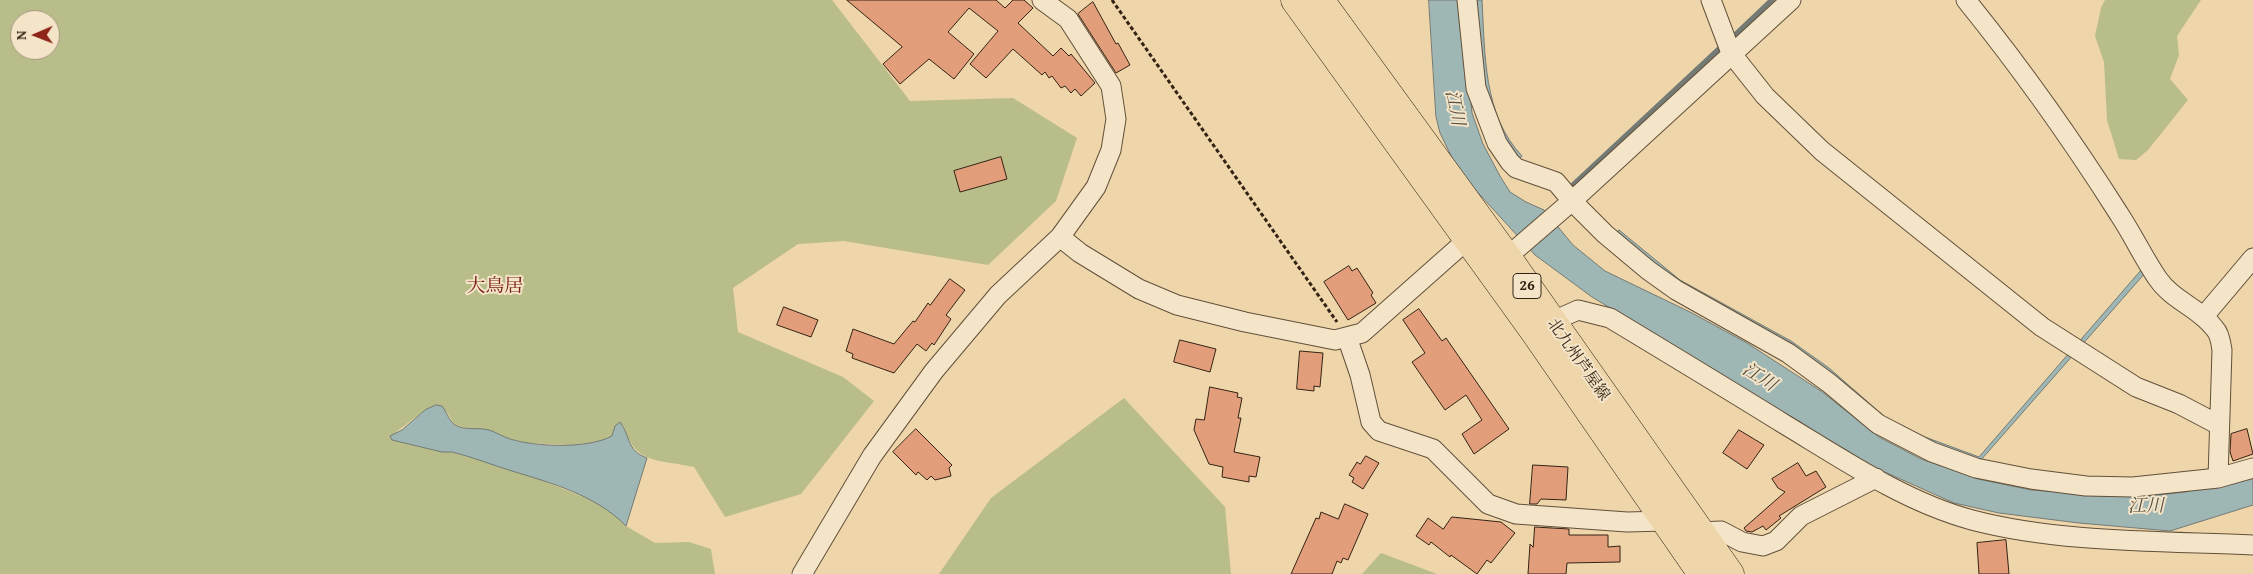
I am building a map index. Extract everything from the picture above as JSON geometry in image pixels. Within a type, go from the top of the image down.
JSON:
[{"type":"main road","name":"北九州芦屋線","points":[[1295,0],[1467,240],[1542,326],[1730,574]]},
{"type":"main road","name":"北九州芦屋線","points":[[1320,0],[1515,249],[1542,326],[1665,521],[1702,574]]},
{"type":"street","points":[[802,574],[872,456],[934,371],[998,295],[1060,237],[1096,187],[1111,150],[1116,119],[1111,86],[1068,19],[1042,0]]},
{"type":"street","points":[[1467,0],[1476,88],[1497,143],[1516,168],[1556,182],[1572,201],[1606,234],[1676,290],[1788,353],[1829,382],[1878,424],[1932,452],[1976,468],[2031,479],[2086,486],[2133,488],[2218,478],[2253,468]]},
{"type":"street","points":[[1711,0],[1732,53],[1765,96],[1822,151],[2042,328],[2136,387],[2179,404],[2219,425]]},
{"type":"street","points":[[1515,249],[1572,201],[1791,0]]},
{"type":"street","points":[[1966,0],[2009,53],[2044,103],[2119,214],[2159,280],[2179,301],[2204,316],[2217,330],[2222,350],[2218,478]]},
{"type":"street","points":[[1060,237],[1080,253],[1139,289],[1176,305],[1245,322],[1334,340],[1362,333],[1467,240]]},
{"type":"street","points":[[2204,316],[2253,258]]},
{"type":"street","points":[[1542,326],[1578,310],[1610,318],[1844,461],[1937,508],[1971,520],[2033,532],[2142,540],[2253,545]]},
{"type":"street","points":[[1347,337],[1360,375],[1371,422],[1379,431],[1433,449],[1488,504],[1516,514],[1627,522],[1665,521]]},
{"type":"street","points":[[1700,532],[1721,531],[1742,542],[1763,546],[1776,541],[1801,516],[1876,478]]},
{"type":"path","points":[[1112,0],[1347,337]]},
{"type":"green space","points":[[0,0],[832,0],[910,101],[1013,98],[1077,138],[1056,201],[988,265],[844,241],[798,244],[733,288],[738,332],[843,377],[874,401],[801,494],[725,517],[694,467],[658,461],[641,454],[628,438],[623,425],[615,426],[612,436],[601,442],[569,445],[528,443],[509,439],[488,430],[471,430],[454,424],[446,411],[425,410],[396,432],[428,448],[452,452],[524,473],[596,502],[616,516],[626,526],[655,543],[689,542],[711,549],[715,574],[0,574]]},
{"type":"green space","points":[[2105,0],[2201,0],[2177,36],[2179,55],[2170,79],[2188,100],[2148,150],[2136,160],[2119,159],[2107,120],[2104,62],[2095,36],[2101,8]]},
{"type":"green space","points":[[1124,398],[1225,507],[1231,574],[939,574],[991,498]]},
{"type":"green space","points":[[1381,553],[1437,574],[1362,574]]},
{"type":"water","name":"江川","points":[[1429,0],[1461,0],[1472,113],[1483,144],[1510,192],[1544,210],[1573,245],[1605,271],[1692,313],[1747,343],[1821,391],[1879,437],[1921,459],[1978,479],[2031,490],[2139,497],[2185,492],[2253,473],[2253,505],[2170,531],[2079,523],[1999,513],[1954,503],[1878,469],[1592,297],[1535,255],[1459,172],[1440,133],[1436,117]]},
{"type":"water","points":[[1477,0],[1482,0],[1486,62],[1493,103],[1509,140],[1522,156],[1520,158],[1507,143],[1497,125],[1490,105],[1482,62]]},
{"type":"water","points":[[1619,230],[1680,280],[1791,341],[1829,368],[1885,417],[1925,437],[1979,457],[2142,269],[2146,272],[1980,461],[1919,438],[1886,421],[1672,279],[1618,233]]},
{"type":"water","points":[[436,405],[442,406],[451,421],[459,427],[489,430],[510,439],[534,444],[576,445],[602,440],[612,436],[615,426],[620,422],[635,451],[647,458],[626,526],[601,506],[572,491],[460,454],[442,452],[392,440],[390,436],[402,430],[425,410]]},
{"type":"building","points":[[847,0],[996,0],[1005,8],[1013,0],[1024,0],[1033,8],[1018,23],[1053,56],[1061,48],[1069,56],[1071,54],[1095,83],[1081,96],[1075,89],[1071,93],[1065,86],[1061,88],[1052,76],[1049,78],[1045,72],[1042,75],[1013,49],[986,78],[970,64],[998,31],[969,8],[948,32],[974,54],[954,79],[929,59],[900,84],[883,64],[902,47]]},
{"type":"building","points":[[1093,2],[1130,65],[1116,73],[1078,14]]},
{"type":"building","points":[[1001,157],[1007,179],[960,192],[954,171]]},
{"type":"building","points":[[1349,266],[1352,271],[1357,268],[1373,293],[1371,295],[1376,303],[1348,320],[1324,282]]},
{"type":"building","points":[[950,279],[965,290],[946,315],[951,319],[934,345],[932,343],[926,351],[917,344],[894,373],[852,358],[853,354],[846,351],[853,329],[894,344],[913,321],[915,322],[928,303],[930,305]]},
{"type":"building","points":[[784,307],[818,320],[811,337],[777,325]]},
{"type":"building","points":[[1419,309],[1442,341],[1446,338],[1509,429],[1474,454],[1462,434],[1482,420],[1466,395],[1445,410],[1412,362],[1425,353],[1403,320]]},
{"type":"building","points":[[1180,340],[1216,349],[1210,372],[1174,362]]},
{"type":"building","points":[[1300,351],[1323,353],[1320,387],[1314,386],[1314,391],[1297,389]]},
{"type":"building","points":[[1210,387],[1238,393],[1237,397],[1242,398],[1238,418],[1241,418],[1234,452],[1260,457],[1256,477],[1249,476],[1249,482],[1222,477],[1223,467],[1209,464],[1194,430],[1196,419],[1204,420]]},
{"type":"building","points":[[916,429],[952,465],[949,468],[951,476],[935,480],[931,476],[927,480],[918,472],[916,475],[893,452]]},
{"type":"building","points":[[2247,429],[2253,454],[2233,461],[2230,452],[2231,434]]},
{"type":"building","points":[[1739,430],[1764,445],[1747,469],[1723,453]]},
{"type":"building","points":[[1366,456],[1379,463],[1363,489],[1352,482],[1354,478],[1349,475],[1357,462],[1360,464]]},
{"type":"building","points":[[1798,463],[1806,476],[1816,471],[1826,487],[1779,516],[1781,518],[1766,530],[1763,526],[1752,532],[1746,531],[1744,528],[1785,492],[1778,488],[1772,479]]},
{"type":"building","points":[[1533,465],[1568,467],[1566,500],[1541,499],[1537,504],[1530,504]]},
{"type":"building","points":[[1345,504],[1368,514],[1348,560],[1343,558],[1341,563],[1337,561],[1332,574],[1291,574],[1316,518],[1319,519],[1321,512],[1338,519]]},
{"type":"building","points":[[1452,517],[1501,522],[1515,533],[1491,563],[1487,560],[1477,574],[1431,542],[1429,545],[1416,536],[1428,518],[1443,529]]},
{"type":"building","points":[[1535,527],[1569,529],[1569,535],[1608,535],[1608,547],[1620,546],[1620,562],[1567,563],[1566,574],[1528,574],[1530,544],[1533,547]]},
{"type":"building","points":[[2006,540],[2009,574],[1979,574],[1977,543]]},
{"type":"waterway","points":[[1732,38],[1772,0]]},
{"type":"waterway","points":[[1572,186],[1719,49]]},
{"type":"district","name":"大鳥居","points":[[495,287]]}]
